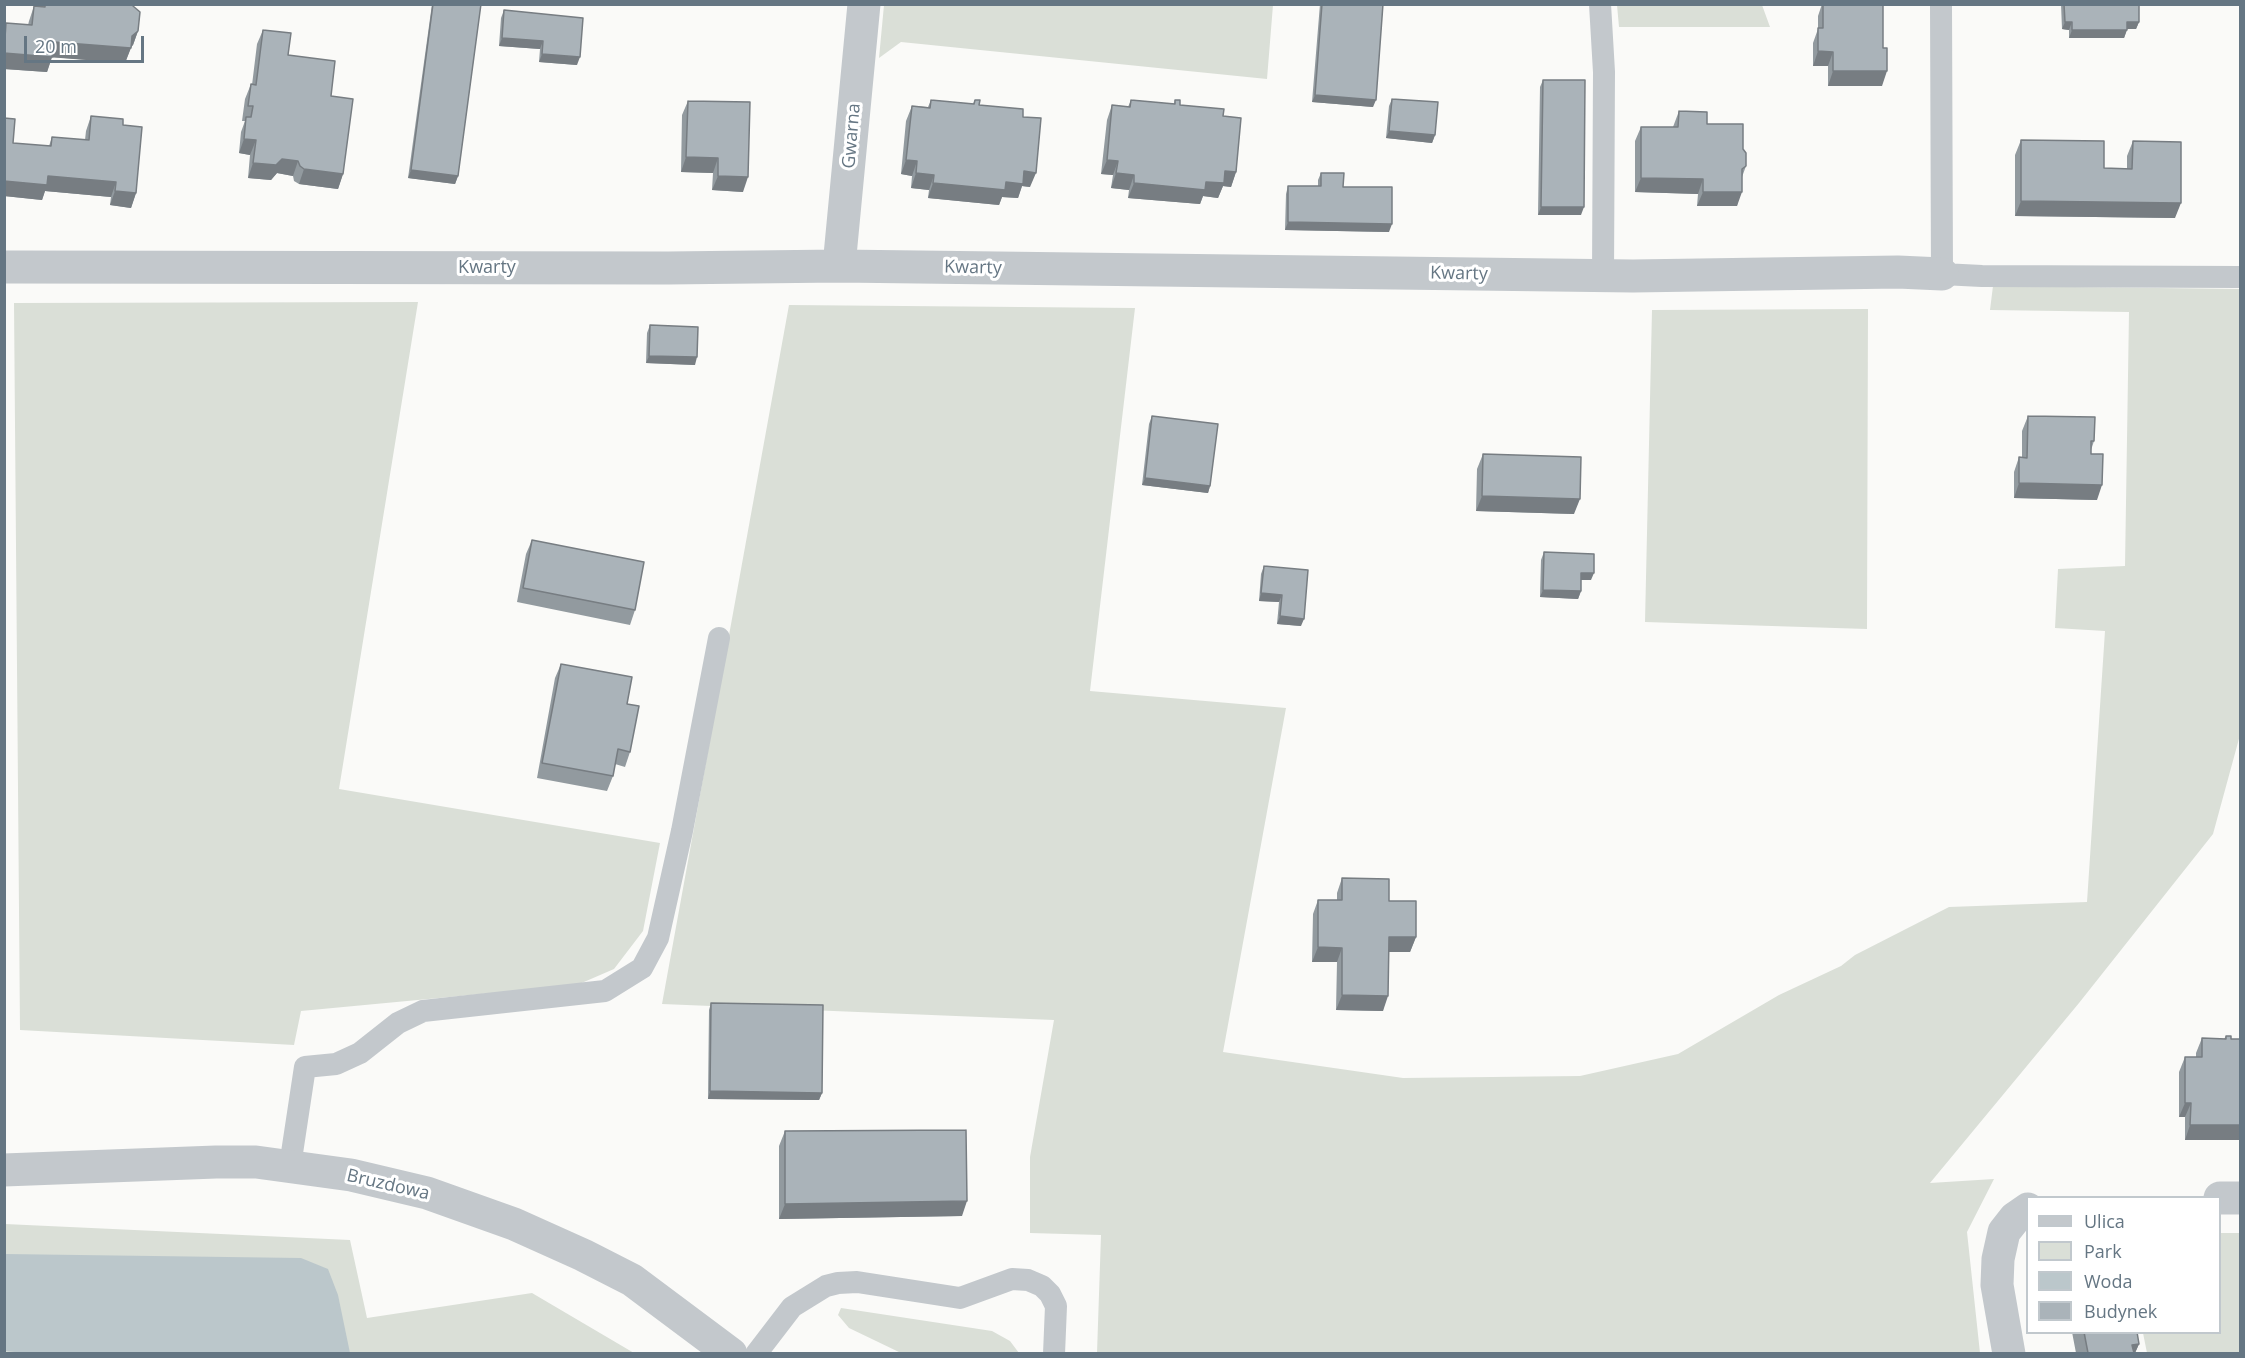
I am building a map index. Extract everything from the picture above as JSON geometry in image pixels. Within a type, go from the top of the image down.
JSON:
[{"type":"street","name":"Gwarna","points":[[839,267],[864,4]]},
{"type":"street","name":"Kwarty","points":[[4,267],[839,267],[1603,275],[1942,274]]},
{"type":"street","name":"Bruzdowa","points":[[4,1170],[256,1162],[351,1175],[427,1193],[514,1224],[632,1280],[731,1353]]},
{"type":"street","points":[[2221,1198],[2241,1198]]},
{"type":"street","points":[[2009,1353],[1997,1285],[1998,1259],[2004,1232],[2015,1218],[2026,1210]]},
{"type":"lane","points":[[1600,4],[1604,72],[1603,275]]},
{"type":"lane","points":[[1941,4],[1942,274],[2241,277]]},
{"type":"lane","points":[[290,1166],[305,1067],[336,1064],[360,1053],[398,1023],[423,1011],[605,991],[642,968],[658,938],[682,831],[719,638]]},
{"type":"lane","points":[[756,1353],[792,1307],[826,1286],[838,1282],[857,1282],[960,1298],[1012,1280],[1028,1280],[1042,1286],[1050,1294],[1056,1306],[1054,1353]]},
{"type":"green space","points":[[884,5],[1273,5],[1267,79],[901,42],[879,58]]},
{"type":"green space","points":[[1617,5],[1762,5],[1770,27],[1619,27]]},
{"type":"green space","points":[[1993,286],[2240,289],[2240,735],[2213,834],[2079,1003],[1930,1183],[1994,1179],[1967,1232],[1980,1353],[1097,1353],[1101,1235],[1030,1233],[1030,1157],[1054,1020],[662,1004],[789,305],[1135,308],[1090,691],[1286,708],[1223,1052],[1403,1078],[1580,1076],[1678,1054],[1779,995],[1841,966],[1855,955],[1949,907],[2087,902],[2105,631],[2055,628],[2058,569],[2125,566],[2129,312],[1990,310]]},
{"type":"green space","points":[[418,302],[339,789],[660,843],[643,931],[614,969],[577,985],[301,1011],[294,1045],[20,1030],[14,303]]},
{"type":"green space","points":[[1868,309],[1867,629],[1645,622],[1652,310]]},
{"type":"green space","points":[[5,1224],[350,1240],[367,1318],[532,1293],[634,1353],[5,1354]]},
{"type":"green space","points":[[2221,1233],[2240,1233],[2240,1353],[2147,1353],[2143,1334],[2221,1334]]},
{"type":"green space","points":[[841,1308],[992,1331],[1010,1341],[1019,1353],[901,1353],[849,1328],[838,1315]]},
{"type":"water","points":[[5,1254],[301,1258],[328,1269],[338,1295],[350,1353],[34,1354],[5,1351]]},
{"type":"building","points":[[45,4],[133,4],[140,12],[138,31],[132,36],[131,48],[54,42],[52,57],[4,53],[6,23],[32,25],[34,6],[45,7]]},
{"type":"building","points":[[433,4],[481,4],[458,176],[411,170]]},
{"type":"building","points":[[1322,4],[1383,4],[1376,100],[1315,95]]},
{"type":"building","points":[[1823,4],[1883,4],[1883,48],[1887,48],[1887,71],[1833,71],[1833,52],[1818,51],[1818,28],[1823,28]]},
{"type":"building","points":[[2064,4],[2139,4],[2139,22],[2127,22],[2127,30],[2072,30],[2072,22],[2065,22]]},
{"type":"building","points":[[504,10],[583,18],[580,57],[542,54],[543,41],[502,38]]},
{"type":"building","points":[[263,30],[291,33],[288,55],[335,61],[331,96],[353,99],[343,174],[304,169],[298,161],[282,159],[276,165],[253,163],[256,140],[244,139],[246,117],[251,117],[253,106],[248,106],[251,84],[256,85]]},
{"type":"building","points":[[1543,80],[1585,80],[1584,207],[1541,207]]},
{"type":"building","points":[[1392,99],[1438,102],[1435,135],[1389,131]]},
{"type":"building","points":[[931,100],[974,104],[975,100],[980,100],[979,105],[1023,109],[1023,117],[1041,118],[1036,173],[1024,171],[1023,184],[1006,182],[1005,190],[933,183],[934,175],[916,173],[917,161],[906,160],[912,106],[930,108]]},
{"type":"building","points":[[1131,100],[1175,104],[1175,100],[1180,100],[1180,105],[1224,109],[1223,116],[1241,118],[1236,172],[1225,171],[1224,183],[1206,182],[1205,190],[1134,183],[1134,175],[1116,173],[1118,161],[1107,160],[1112,105],[1130,107]]},
{"type":"building","points":[[688,101],[750,102],[748,177],[718,176],[718,158],[686,157]]},
{"type":"building","points":[[1679,111],[1707,112],[1707,124],[1743,124],[1746,166],[1742,169],[1742,192],[1703,192],[1703,179],[1641,178],[1641,127],[1678,127]]},
{"type":"building","points":[[91,116],[123,119],[123,125],[142,127],[136,193],[115,191],[116,182],[48,176],[47,185],[4,181],[4,118],[15,119],[13,143],[51,146],[52,137],[89,140]]},
{"type":"building","points":[[2021,140],[2104,141],[2104,168],[2132,169],[2133,141],[2181,142],[2181,203],[2021,201]]},
{"type":"building","points":[[1321,173],[1344,173],[1343,187],[1392,187],[1392,224],[1288,222],[1288,186],[1321,186]]},
{"type":"building","points":[[650,325],[698,327],[697,357],[649,356]]},
{"type":"building","points":[[1152,416],[1218,424],[1210,486],[1145,478]]},
{"type":"building","points":[[2028,416],[2095,417],[2091,454],[2103,454],[2102,485],[2019,483],[2019,457],[2027,458]]},
{"type":"building","points":[[1483,454],[1581,457],[1580,499],[1482,496]]},
{"type":"building","points":[[532,540],[644,562],[635,610],[523,588]]},
{"type":"building","points":[[1544,552],[1594,554],[1594,573],[1581,573],[1581,591],[1543,590]]},
{"type":"building","points":[[1264,566],[1308,570],[1304,619],[1280,616],[1282,595],[1261,593]]},
{"type":"building","points":[[561,664],[632,677],[627,704],[639,706],[630,752],[618,749],[613,776],[542,763]]},
{"type":"building","points":[[1342,878],[1389,879],[1389,901],[1416,901],[1416,937],[1389,937],[1388,996],[1342,995],[1342,948],[1318,947],[1318,900],[1342,900]]},
{"type":"building","points":[[711,1003],[823,1005],[822,1093],[710,1091]]},
{"type":"building","points":[[2226,1036],[2231,1036],[2231,1039],[2241,1039],[2241,1125],[2190,1125],[2191,1103],[2185,1103],[2185,1057],[2202,1057],[2202,1038],[2226,1039]]},
{"type":"building","points":[[966,1130],[967,1201],[785,1204],[785,1131]]},
{"type":"building","points":[[2084,1334],[2137,1334],[2139,1344],[2132,1345],[2134,1353],[2088,1353]]}]
